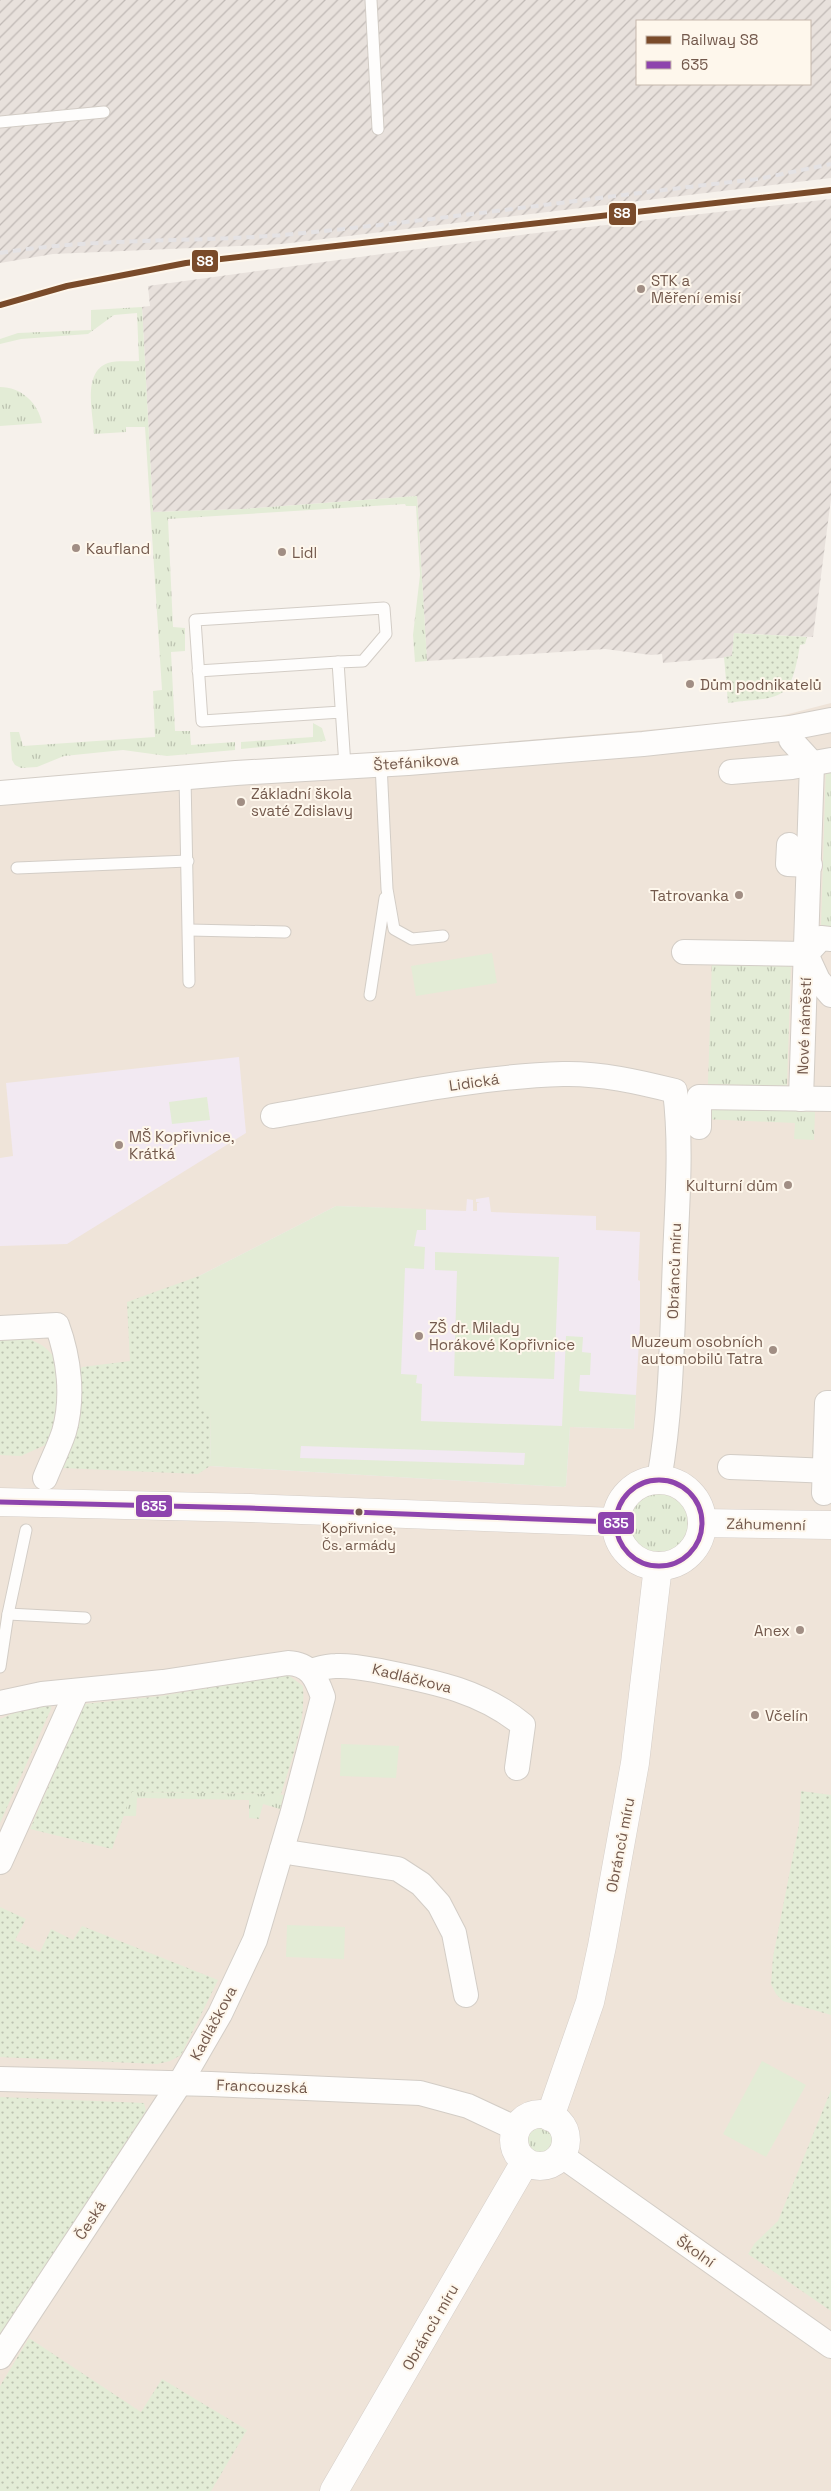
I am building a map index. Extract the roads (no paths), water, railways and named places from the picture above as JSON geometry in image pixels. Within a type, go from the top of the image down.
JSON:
[{"type":"main road","points":[[659,1480],[676,1483],[690,1493],[699,1507],[702,1523],[698,1540],[689,1554],[675,1563],[658,1566],[642,1562],[628,1553],[618,1539],[615,1522],[619,1506],[628,1492],[642,1483],[659,1480]]},
{"type":"main road","points":[[0,1502],[250,1508],[615,1522]]},
{"type":"main road","name":"Záhumenní","points":[[702,1523],[831,1525]]},
{"type":"main road","name":"Obránců míru","points":[[550,2117],[590,2002],[602,1946],[635,1763],[658,1566]]},
{"type":"main road","points":[[538,2114],[550,2117],[561,2125],[565,2132],[567,2140],[562,2156],[556,2162],[540,2167],[525,2162],[515,2147],[517,2129],[530,2116],[538,2114]]},
{"type":"main road","name":"Obránců míru","points":[[334,2491],[525,2162]]},
{"type":"street","name":"Štefánikova","points":[[0,793],[185,777],[643,744],[790,728],[831,720]]},
{"type":"street","name":"Nové náměstí","points":[[731,772],[806,768],[810,865],[801,1099]]},
{"type":"street","points":[[789,846],[788,864],[810,865]]},
{"type":"street","points":[[684,952],[806,954],[821,938],[831,939]]},
{"type":"street","name":"Nové náměstí","points":[[806,954],[818,980],[831,995]]},
{"type":"street","name":"Lidická","points":[[273,1116],[512,1077],[563,1074],[636,1082],[675,1091]]},
{"type":"street","name":"Obránců míru","points":[[659,1480],[667,1436],[673,1310],[679,1126],[675,1091]]},
{"type":"street","points":[[699,1127],[699,1097],[767,1104],[801,1099],[831,1099]]},
{"type":"street","points":[[0,1328],[57,1325],[65,1348],[69,1379],[64,1431],[45,1478]]},
{"type":"street","points":[[730,1467],[827,1478],[827,1403],[831,1403]]},
{"type":"street","points":[[0,1703],[42,1694],[162,1682],[288,1663],[300,1664],[310,1671]]},
{"type":"street","name":"Kadláčkova","points":[[180,2083],[220,2014],[255,1940],[323,1697],[318,1683],[310,1671],[335,1666],[366,1666],[450,1686],[482,1700],[511,1715],[523,1725],[517,1768]]},
{"type":"street","points":[[0,1862],[77,1691]]},
{"type":"street","points":[[282,1849],[293,1854],[398,1870],[421,1884],[438,1904],[454,1933],[462,1966],[466,1995]]},
{"type":"street","name":"Francouzská","points":[[0,2079],[180,2083],[420,2093],[468,2106],[517,2129]]},
{"type":"street","name":"Česká","points":[[0,2357],[180,2083]]},
{"type":"street","name":"Školní","points":[[562,2156],[831,2346]]},
{"type":"lane","points":[[371,0],[378,129]]},
{"type":"lane","points":[[0,122],[104,112]]},
{"type":"lane","points":[[198,671],[363,661],[386,634],[384,608],[195,620],[198,671],[202,721],[341,712]]},
{"type":"lane","points":[[338,662],[345,766]]},
{"type":"lane","points":[[381,764],[387,889],[394,929],[412,939],[443,936]]},
{"type":"lane","points":[[185,777],[189,982]]},
{"type":"lane","points":[[17,868],[188,861]]},
{"type":"lane","points":[[370,994],[387,889]]},
{"type":"lane","points":[[189,930],[285,932]]},
{"type":"lane","points":[[0,1667],[8,1614],[26,1530]]},
{"type":"lane","points":[[8,1614],[85,1618]]},
{"type":"railway","points":[[0,253],[110,242],[257,237],[352,228],[758,179],[831,164]]},
{"type":"rail line","name":"S8","points":[[0,305],[67,286],[186,263],[831,190]]},
{"type":"place","name":"STK a Měření emisí","points":[[641,289]]},
{"type":"place","name":"Kaufland","points":[[76,548]]},
{"type":"place","name":"Lidl","points":[[282,552]]},
{"type":"place","name":"Dům podnikatelů","points":[[690,684]]},
{"type":"place","name":"Základní škola svaté Zdislavy","points":[[241,802]]},
{"type":"place","name":"Tatrovanka","points":[[739,895]]},
{"type":"place","name":"MŠ Kopřivnice, Krátká","points":[[119,1145]]},
{"type":"place","name":"Kulturní dům","points":[[788,1185]]},
{"type":"place","name":"ZŠ dr. Milady Horákové Kopřivnice","points":[[419,1336]]},
{"type":"place","name":"Muzeum osobních automobilů Tatra","points":[[773,1350]]},
{"type":"place","name":"Kopřivnice, Čs. armády","points":[[359,1512]]},
{"type":"place","name":"Anex","points":[[800,1630]]},
{"type":"place","name":"Včelín","points":[[755,1715]]}]
